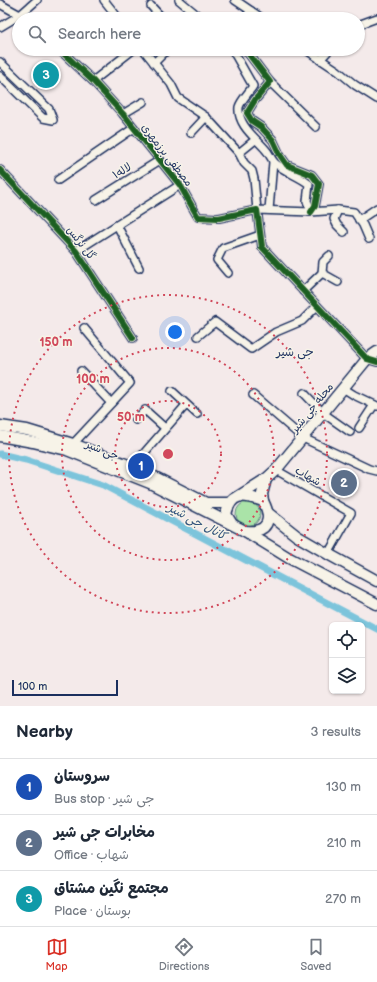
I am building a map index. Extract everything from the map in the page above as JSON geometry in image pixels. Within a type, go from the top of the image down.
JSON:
[{"type":"main road","name":"محله جی شیر","points":[[238,496],[266,479],[276,470],[367,359],[377,352]]},
{"type":"main road","name":"جی شیر","points":[[0,426],[27,430],[73,444],[132,467],[206,503],[230,503]]},
{"type":"main road","name":"جی شیر","points":[[0,436],[67,450],[99,462],[150,483],[225,522],[232,524]]},
{"type":"main road","points":[[245,531],[250,532],[263,528],[267,524],[268,514],[262,494],[266,479]]},
{"type":"main road","points":[[263,501],[249,496],[238,496],[230,503],[226,514],[232,524],[289,558],[377,604]]},
{"type":"main road","points":[[268,514],[297,536],[377,581]]},
{"type":"street","points":[[23,12],[37,0]]},
{"type":"street","points":[[180,0],[193,12]]},
{"type":"street","points":[[235,0],[251,11]]},
{"type":"street","points":[[105,1],[114,12]]},
{"type":"street","points":[[0,4],[15,12]]},
{"type":"street","points":[[151,6],[157,12]]},
{"type":"street","points":[[365,22],[377,18]]},
{"type":"street","points":[[0,27],[12,20]]},
{"type":"street","name":"مصطفی برزمهری","points":[[66,56],[93,81],[123,114],[180,185],[198,217],[219,218],[257,210]]},
{"type":"street","points":[[93,81],[125,56]]},
{"type":"street","points":[[148,56],[171,84],[178,98],[206,117],[239,153],[244,163],[252,171],[262,247],[367,359],[377,362]]},
{"type":"street","points":[[154,63],[161,56]]},
{"type":"street","points":[[236,56],[253,86],[239,106],[240,120],[255,140],[267,151],[273,162],[283,169],[301,177],[309,184],[307,201],[311,212]]},
{"type":"street","points":[[251,56],[270,82],[316,127]]},
{"type":"street","points":[[315,56],[377,99]]},
{"type":"street","points":[[320,60],[324,56]]},
{"type":"street","points":[[0,62],[49,109],[53,120],[43,118],[0,76]]},
{"type":"street","points":[[270,82],[255,100],[247,113],[252,121],[261,127],[273,140],[280,155],[287,165],[312,174],[319,184],[315,206],[311,212]]},
{"type":"street","points":[[123,114],[143,102]]},
{"type":"street","points":[[191,133],[206,117]]},
{"type":"street","points":[[58,180],[134,128]]},
{"type":"street","points":[[239,153],[255,140]]},
{"type":"street","name":"لاله۱","points":[[96,200],[160,160]]},
{"type":"street","points":[[269,210],[273,162]]},
{"type":"street","name":"گل نرگس","points":[[0,170],[76,251],[133,338]]},
{"type":"street","points":[[76,251],[180,185]]},
{"type":"street","points":[[359,220],[377,208]]},
{"type":"street","points":[[257,210],[311,212],[338,210],[354,212],[369,239]]},
{"type":"street","points":[[338,210],[334,219],[337,225],[344,232]]},
{"type":"street","points":[[117,225],[139,268]]},
{"type":"street","points":[[228,273],[218,260],[223,248],[260,235]]},
{"type":"street","points":[[303,291],[322,273],[323,262],[329,256]]},
{"type":"street","points":[[322,273],[338,282]]},
{"type":"street","points":[[198,336],[215,322],[251,350],[276,332],[302,321],[317,306]]},
{"type":"street","points":[[73,444],[130,383],[84,328]]},
{"type":"street","points":[[81,371],[111,403]]},
{"type":"street","points":[[343,388],[376,405],[359,428]]},
{"type":"street","points":[[172,391],[197,414]]},
{"type":"street","points":[[304,393],[323,413],[350,432]]},
{"type":"street","points":[[253,395],[303,438],[369,469],[377,471]]},
{"type":"street","points":[[132,467],[186,405]]},
{"type":"street","points":[[136,420],[146,410],[166,428]]},
{"type":"street","name":"شهاب","points":[[276,470],[351,513],[328,554]]},
{"type":"green space","points":[[248,502],[257,505],[260,514],[257,523],[248,526],[239,523],[236,514],[239,505]]},
{"type":"waterway","name":"کانال جی شیر","points":[[0,454],[26,460],[103,485],[377,629]]},
{"type":"cycle path","points":[[66,56],[93,81],[123,114],[180,185],[198,217],[219,218],[257,210],[262,247],[367,359],[377,362]]},
{"type":"cycle path","points":[[250,56],[270,82],[255,100],[247,113],[252,121],[261,127],[273,140],[280,155],[287,165],[312,175],[319,184],[315,206],[311,212]]},
{"type":"cycle path","points":[[0,170],[76,251],[133,338]]},
{"type":"place","name":"مجتمع نگین مشتاق","points":[[46,75]]},
{"type":"place","name":"سروستان","points":[[141,466]]},
{"type":"place","name":"مخابرات جی شیر","points":[[344,483]]},
{"type":"district","name":"جی شیر","points":[[295,352]]}]
